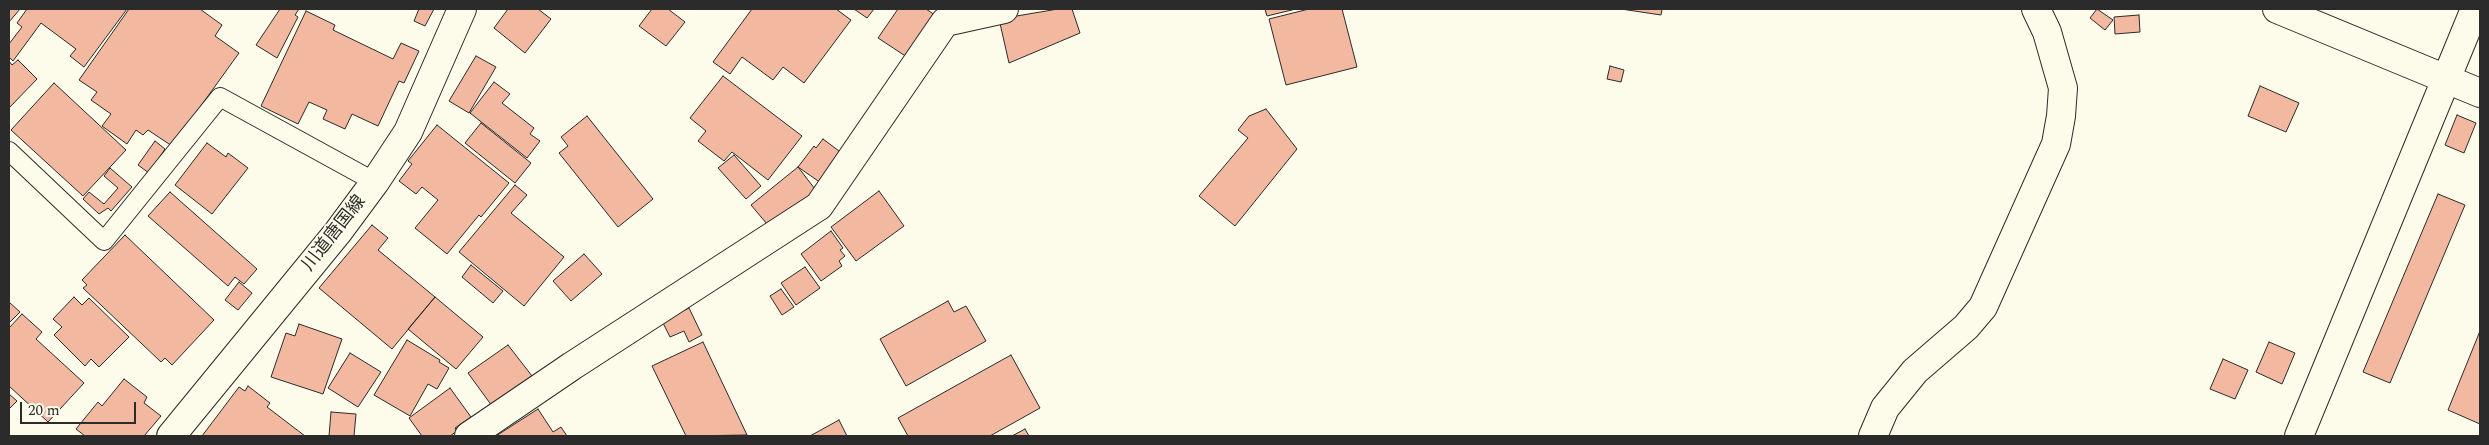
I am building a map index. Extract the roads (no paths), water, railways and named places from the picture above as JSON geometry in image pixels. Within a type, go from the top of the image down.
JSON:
[{"type":"street","name":"川道唐国線","points":[[171,436],[338,232],[375,182],[408,132],[462,9]]},
{"type":"street","points":[[469,436],[572,366],[820,206],[945,22],[1004,9]]},
{"type":"street","points":[[1873,436],[1885,408],[1915,371],[1966,327],[1983,307],[2056,144],[2063,88],[2050,40],[2036,9]]},
{"type":"street","points":[[2276,9],[2480,93]]},
{"type":"street","points":[[2299,436],[2475,9]]},
{"type":"lane","points":[[9,151],[104,241],[220,97],[375,182]]}]
